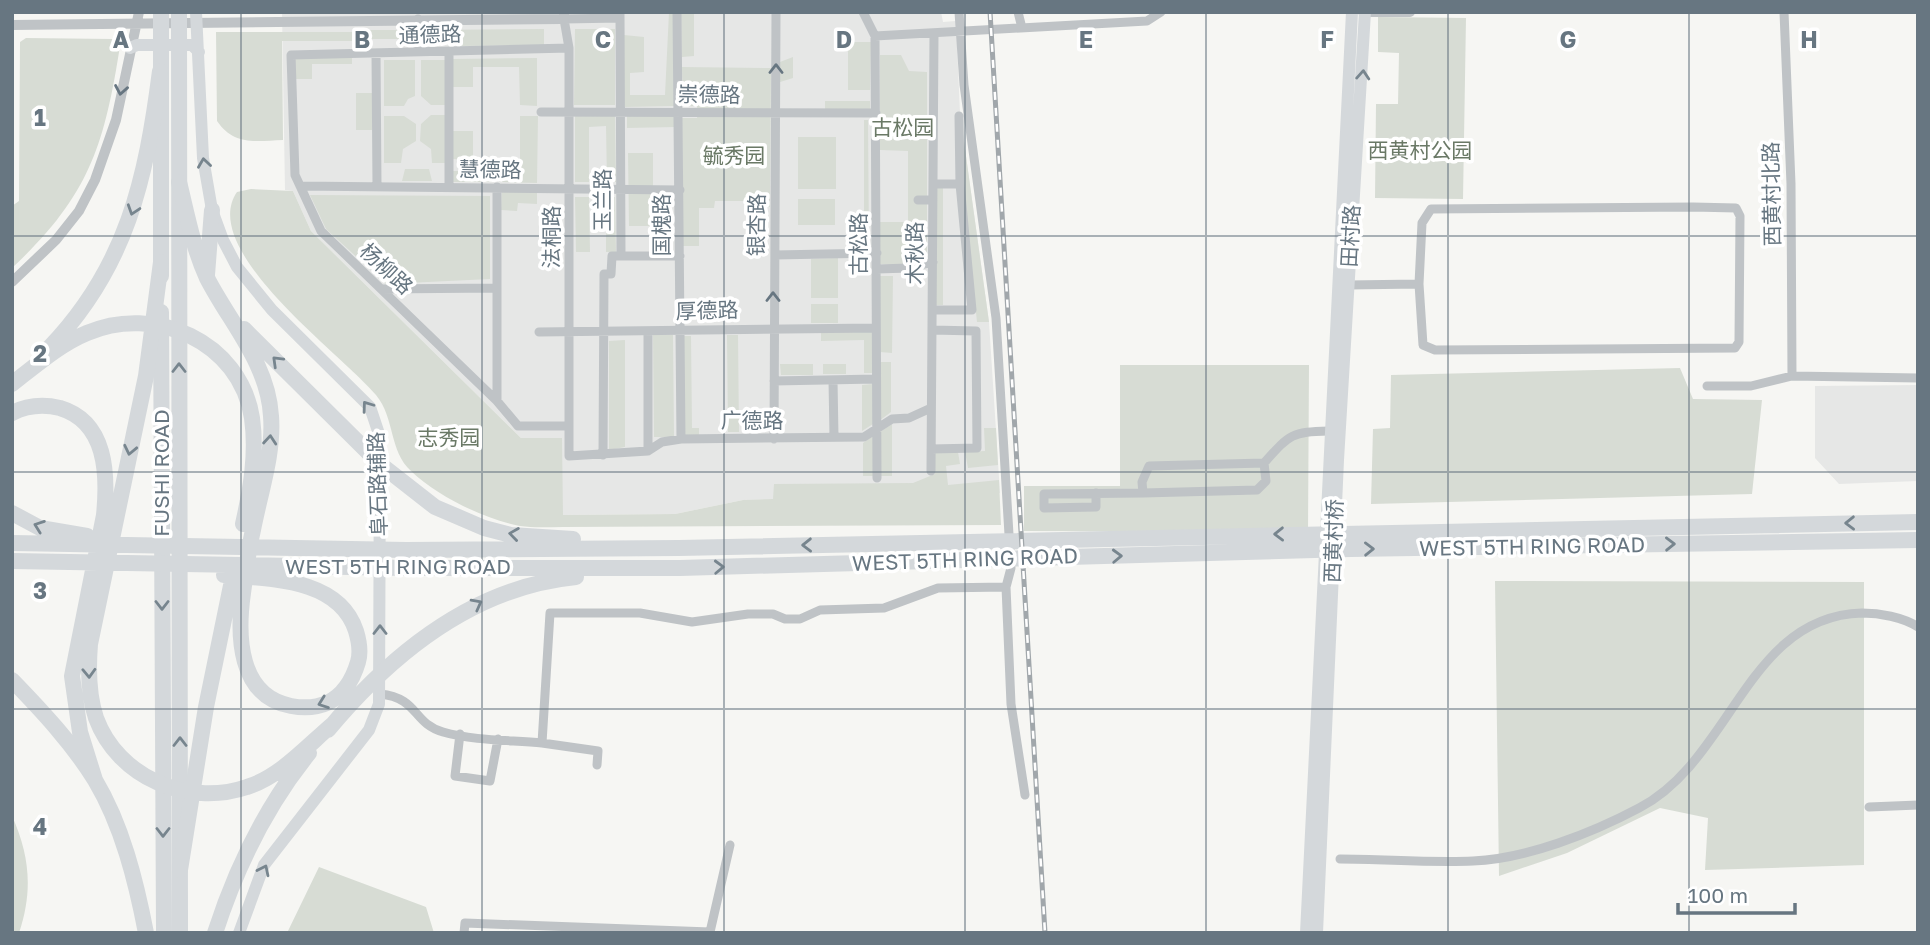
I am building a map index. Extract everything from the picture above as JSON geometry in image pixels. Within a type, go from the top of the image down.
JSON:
[{"type":"highway","name":"FUSHI ROAD","points":[[160,12],[164,933]]},
{"type":"highway","name":"FUSHI ROAD","points":[[179,12],[180,933]]},
{"type":"highway","points":[[16,381],[82,310],[117,250],[143,179],[160,71]]},
{"type":"highway","points":[[179,182],[197,252],[207,277],[261,373],[272,416],[271,443],[243,594],[239,633],[241,651],[256,684],[268,696],[282,704],[298,707],[328,703],[342,692],[354,675],[359,658],[359,639],[353,621],[330,596],[275,573]]},
{"type":"highway","points":[[207,277],[212,210]]},
{"type":"highway","points":[[161,262],[146,376],[88,662],[92,702],[97,720],[117,753],[136,771],[167,787],[188,792],[226,792],[248,787],[287,764],[371,694],[401,657],[456,615],[514,588],[553,579],[680,568]]},
{"type":"highway","points":[[224,306],[360,443],[401,481],[435,507],[484,528],[511,535],[679,548]]},
{"type":"highway","points":[[16,381],[65,344],[87,333],[130,321],[161,325],[188,334],[222,358],[237,378],[252,416],[254,464],[205,707],[180,870]]},
{"type":"highway","points":[[12,413],[32,406],[47,405],[64,410],[81,418],[93,431],[101,448],[107,491],[104,516],[72,676],[80,732],[95,780],[129,863],[146,933]]},
{"type":"highway","points":[[12,513],[68,540]]},
{"type":"highway","name":"WEST 5TH RING ROAD","points":[[12,543],[68,540],[366,550],[679,548],[1918,522]]},
{"type":"highway","name":"WEST 5TH RING ROAD","points":[[12,561],[275,573],[367,568],[680,568],[1351,549],[1918,540]]},
{"type":"highway","points":[[12,680],[41,710],[95,780]]},
{"type":"highway","points":[[215,933],[248,847],[270,809],[333,724]]},
{"type":"main road","name":"田村路","points":[[1333,461],[1329,431],[1352,12]]},
{"type":"main road","name":"田村路","points":[[1333,461],[1348,285],[1364,12]]},
{"type":"main road","name":"阜石路辅路","points":[[196,17],[203,158],[212,210],[237,267],[272,310],[370,407],[377,423],[380,472],[369,730],[264,865],[239,933]]},
{"type":"main road","points":[[130,48],[137,45],[192,45],[199,52]]},
{"type":"main road","name":"西黄村桥","points":[[1326,620],[1333,461]]},
{"type":"main road","points":[[1306,933],[1326,620]]},
{"type":"main road","points":[[1317,933],[1326,620]]},
{"type":"street","name":"国槐路","points":[[677,12],[681,439]]},
{"type":"street","name":"银杏路","points":[[774,439],[776,12]]},
{"type":"street","name":"古松路","points":[[863,12],[874,36],[877,478]]},
{"type":"street","points":[[959,12],[958,33],[964,85],[996,318],[1011,568],[1006,587],[1012,704],[1025,795]]},
{"type":"street","points":[[1018,12],[1022,27]]},
{"type":"street","points":[[874,36],[1147,21],[1161,12]]},
{"type":"street","points":[[1364,12],[1410,12]]},
{"type":"street","name":"西黄村北路","points":[[1784,12],[1791,184],[1791,376]]},
{"type":"street","points":[[12,25],[196,17],[372,16],[418,19],[620,15]]},
{"type":"street","name":"玉兰路","points":[[603,455],[604,274],[611,274],[612,256],[621,256],[620,15]]},
{"type":"street","name":"法桐路","points":[[564,16],[569,48],[569,456]]},
{"type":"street","points":[[12,282],[56,240],[79,211],[109,147],[138,18]]},
{"type":"street","points":[[418,19],[418,52]]},
{"type":"street","name":"木秋路","points":[[931,471],[934,34]]},
{"type":"street","name":"通德路","points":[[291,55],[569,48]]},
{"type":"street","points":[[449,52],[449,187]]},
{"type":"street","points":[[376,54],[377,186]]},
{"type":"street","name":"杨柳路","points":[[291,55],[295,175],[321,231],[497,401],[518,426],[569,426]]},
{"type":"street","name":"崇德路","points":[[541,112],[876,113]]},
{"type":"street","points":[[933,310],[972,310],[960,184],[959,116]]},
{"type":"street","points":[[449,161],[449,187]]},
{"type":"street","points":[[933,184],[960,184]]},
{"type":"street","name":"慧德路","points":[[300,186],[680,190]]},
{"type":"street","points":[[497,187],[497,401]]},
{"type":"street","points":[[918,200],[933,200]]},
{"type":"street","points":[[1714,207],[1736,208],[1740,216],[1739,342],[1731,349],[1434,350],[1425,348],[1420,341],[1419,284],[1422,223],[1427,211],[1434,208],[1714,207]]},
{"type":"street","points":[[775,254],[877,253]]},
{"type":"street","points":[[621,256],[680,256]]},
{"type":"street","points":[[877,268],[909,268],[933,262]]},
{"type":"street","points":[[1348,285],[1419,284]]},
{"type":"street","points":[[381,289],[497,288]]},
{"type":"street","name":"厚德路","points":[[539,332],[773,327],[876,328]]},
{"type":"street","points":[[931,449],[977,448],[976,331],[932,330]]},
{"type":"street","points":[[648,331],[649,451]]},
{"type":"street","points":[[1707,386],[1751,386],[1791,376],[1918,378]]},
{"type":"street","points":[[774,381],[876,379]]},
{"type":"street","points":[[833,380],[834,437]]},
{"type":"street","name":"广德路","points":[[569,456],[649,451],[663,442],[681,439],[864,437],[891,419],[909,418],[931,408]]},
{"type":"street","points":[[1143,493],[1142,482],[1149,466],[1264,463],[1283,442],[1298,432],[1329,431]]},
{"type":"street","points":[[1096,493],[1096,507],[1044,508],[1044,494],[1096,493],[1143,493],[1257,490],[1266,481],[1264,463]]},
{"type":"street","points":[[542,743],[550,613],[640,613],[692,622],[748,614],[773,614],[785,619],[800,619],[821,610],[884,608],[938,588],[1006,587]]},
{"type":"street","points":[[1340,859],[1475,861],[1516,854],[1585,833],[1641,807],[1670,788],[1721,730],[1770,656],[1806,627],[1832,617],[1870,613],[1910,622],[1918,627]]},
{"type":"street","points":[[371,694],[400,697],[424,722],[442,732],[598,751],[597,765]]},
{"type":"street","points":[[460,734],[455,776],[490,781],[498,738]]},
{"type":"street","points":[[1869,807],[1918,805]]},
{"type":"street","points":[[464,933],[465,923],[710,932],[730,845]]},
{"type":"shaded area","points":[[282,12],[941,12],[943,22],[956,21],[960,113],[989,322],[1000,493],[743,500],[675,514],[562,515],[562,439],[521,438],[311,231],[293,191],[285,190]]},
{"type":"shaded area","points":[[1918,385],[1918,481],[1839,484],[1815,458],[1815,386]]},
{"type":"green space","points":[[669,12],[673,12],[674,106],[624,107],[624,35],[644,37],[644,72],[630,73],[630,95],[665,95]]},
{"type":"green space","points":[[681,12],[694,12],[694,56],[682,57]]},
{"type":"green space","name":"西黄村公园","points":[[1378,17],[1466,18],[1463,199],[1375,198],[1376,104],[1398,104],[1399,53],[1378,52]]},
{"type":"green space","points":[[544,29],[544,45],[459,46],[458,39],[425,39],[425,30]]},
{"type":"green space","points":[[575,29],[615,29],[615,105],[574,105]]},
{"type":"green space","points":[[367,30],[411,30],[411,39],[367,39]]},
{"type":"green space","points":[[216,32],[352,32],[352,41],[282,41],[283,140],[255,141],[231,135],[217,121]]},
{"type":"green space","points":[[26,38],[113,39],[120,46],[107,113],[89,168],[59,217],[12,268],[12,206],[19,201],[20,42]]},
{"type":"green space","points":[[848,42],[871,42],[870,90],[848,90]]},
{"type":"green space","name":"古松园","points":[[880,55],[901,55],[909,71],[927,72],[927,260],[909,265],[880,264],[880,222],[908,222],[908,151],[880,150]]},
{"type":"green space","points":[[352,57],[352,64],[312,64],[312,79],[295,79],[294,58]]},
{"type":"green space","points":[[793,57],[793,78],[780,82],[780,62]]},
{"type":"green space","points":[[537,58],[537,106],[520,105],[519,67],[473,67],[473,87],[453,87],[453,59]]},
{"type":"green space","points":[[384,60],[415,60],[415,96],[408,99],[404,106],[384,106]]},
{"type":"green space","points":[[421,60],[445,60],[446,105],[431,105],[421,96]]},
{"type":"green space","name":"毓秀园","points":[[682,67],[771,68],[770,207],[746,207],[745,201],[715,201],[714,208],[699,208],[699,246],[683,246],[682,118],[697,118],[697,106],[683,106]]},
{"type":"green space","points":[[356,93],[372,93],[372,130],[356,130]]},
{"type":"green space","points":[[825,101],[870,101],[870,110],[825,110]]},
{"type":"green space","points":[[431,115],[446,115],[446,163],[432,163],[431,149],[420,141],[421,124]]},
{"type":"green space","points":[[575,115],[615,115],[616,182],[607,182],[606,126],[589,127],[589,182],[575,182]]},
{"type":"green space","points":[[676,115],[676,127],[627,128],[627,116]]},
{"type":"green space","points":[[384,116],[404,116],[416,124],[416,141],[403,149],[401,163],[384,163]]},
{"type":"green space","points":[[520,116],[538,116],[537,183],[502,182],[502,166],[515,166],[516,160],[520,160]]},
{"type":"green space","points":[[864,120],[868,120],[869,246],[864,245]]},
{"type":"green space","points":[[961,120],[989,322],[977,322],[963,184]]},
{"type":"green space","points":[[452,131],[473,131],[473,160],[452,159]]},
{"type":"green space","points":[[798,137],[836,137],[836,189],[798,189]]},
{"type":"green space","points":[[628,153],[653,153],[653,226],[629,226]]},
{"type":"green space","points":[[486,165],[494,165],[494,182],[451,182],[451,171],[480,171],[480,177],[486,177]]},
{"type":"green space","points":[[405,169],[429,169],[432,181],[402,181]]},
{"type":"green space","points":[[936,188],[943,188],[943,305],[936,305]]},
{"type":"green space","name":"志秀园","points":[[251,189],[293,191],[311,231],[521,438],[562,438],[563,515],[675,514],[743,500],[773,499],[774,484],[913,483],[935,474],[935,453],[958,452],[960,464],[946,466],[948,485],[999,480],[1001,525],[536,527],[506,523],[477,512],[447,498],[411,471],[399,454],[386,414],[376,395],[279,300],[255,271],[237,243],[230,216],[237,192]]},
{"type":"green space","points":[[502,191],[537,192],[537,204],[518,203],[517,211],[501,210]]},
{"type":"green space","points":[[310,195],[490,196],[490,279],[386,284],[326,229]]},
{"type":"green space","points":[[575,197],[589,197],[590,252],[576,252]]},
{"type":"green space","points":[[606,197],[615,197],[616,252],[606,252]]},
{"type":"green space","points":[[798,199],[835,199],[835,225],[798,225]]},
{"type":"green space","points":[[838,258],[838,298],[811,298],[811,259]]},
{"type":"green space","points":[[880,276],[893,276],[892,353],[880,352]]},
{"type":"green space","points":[[811,304],[838,304],[838,323],[811,323]]},
{"type":"green space","points":[[821,331],[873,331],[873,373],[864,373],[864,340],[821,341]]},
{"type":"green space","points":[[653,335],[673,335],[674,437],[654,437]]},
{"type":"green space","points":[[727,335],[738,335],[739,432],[728,432]]},
{"type":"green space","points":[[684,336],[691,336],[692,428],[699,428],[699,436],[684,436]]},
{"type":"green space","points":[[625,340],[625,447],[609,450],[609,341]]},
{"type":"green space","points":[[879,362],[891,362],[891,412],[879,421]]},
{"type":"green space","points":[[780,364],[813,364],[813,375],[781,375]]},
{"type":"green space","points":[[823,364],[846,364],[846,374],[823,374]]},
{"type":"green space","points":[[1120,365],[1309,365],[1308,532],[1024,531],[1024,486],[1120,486]]},
{"type":"green space","points":[[1680,368],[1693,399],[1762,400],[1752,494],[1371,504],[1373,429],[1390,428],[1391,375]]},
{"type":"green space","points":[[873,384],[873,424],[862,431],[862,385]]},
{"type":"green space","points":[[892,424],[892,476],[880,476],[880,432]]},
{"type":"green space","points":[[984,428],[996,428],[998,465],[968,468],[965,452],[985,451]]},
{"type":"green space","points":[[873,436],[873,476],[863,476],[863,443]]},
{"type":"green space","points":[[1495,581],[1864,582],[1864,865],[1705,870],[1708,818],[1660,808],[1567,853],[1499,876]]},
{"type":"green space","points":[[12,816],[23,845],[28,874],[26,903],[19,933],[12,933]]},
{"type":"green space","points":[[319,867],[426,907],[434,933],[287,933]]},
{"type":"railway","points":[[990,12],[1045,933]]}]
